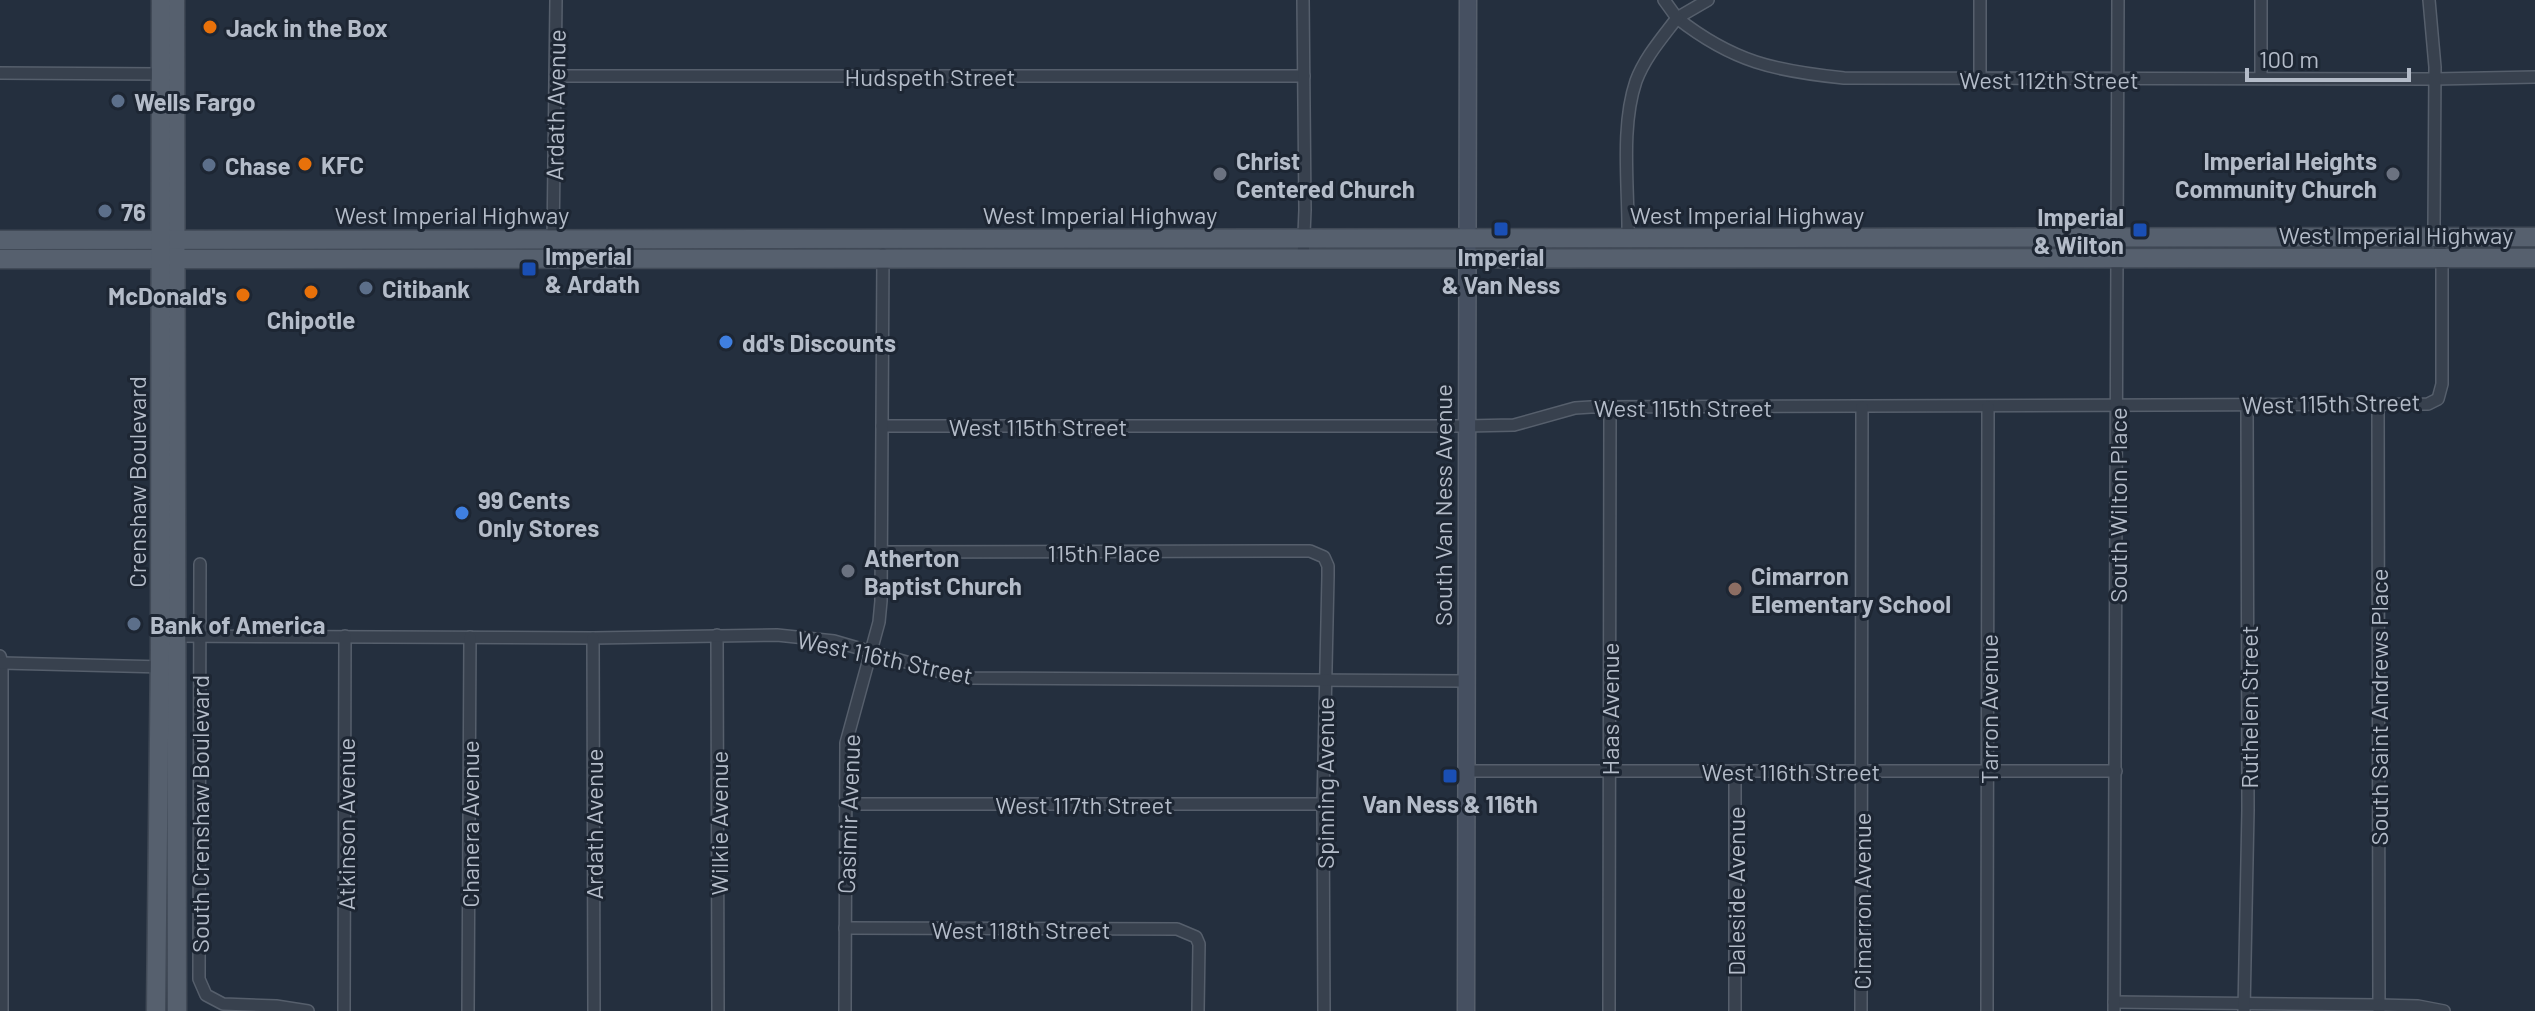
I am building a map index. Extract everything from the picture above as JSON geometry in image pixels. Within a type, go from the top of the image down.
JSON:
[{"type":"main road","name":"Crenshaw Boulevard","points":[[163,0],[168,74],[168,667],[177,1011]]},
{"type":"main road","name":"Crenshaw Boulevard","points":[[168,74],[175,0]]},
{"type":"main road","name":"South Van Ness Avenue","points":[[1466,1011],[1468,0]]},
{"type":"main road","name":"West Imperial Highway","points":[[0,240],[2535,237]]},
{"type":"main road","points":[[0,247],[24,240]]},
{"type":"main road","name":"West Imperial Highway","points":[[0,259],[2535,258]]},
{"type":"main road","name":"Crenshaw Boulevard","points":[[156,1011],[168,667]]},
{"type":"street","name":"Ardath Avenue","points":[[551,259],[556,0]]},
{"type":"street","points":[[1303,0],[1303,259]]},
{"type":"street","points":[[1664,0],[1677,18]]},
{"type":"street","points":[[1628,238],[1631,101],[1645,61],[1677,18],[1708,0]]},
{"type":"street","points":[[1980,0],[1980,79]]},
{"type":"street","name":"South Wilton Place","points":[[2114,1007],[2118,0]]},
{"type":"street","points":[[2261,0],[2261,78]]},
{"type":"street","points":[[2429,0],[2435,79],[2435,236],[2442,257]]},
{"type":"street","name":"West 112th Street","points":[[1677,18],[1704,40],[1734,55],[1806,74],[1844,78],[2535,77]]},
{"type":"street","points":[[0,73],[168,74]]},
{"type":"street","name":"Hudspeth Street","points":[[556,76],[1304,76]]},
{"type":"street","name":"Casimir Avenue","points":[[845,1011],[846,743],[879,622],[883,238]]},
{"type":"street","name":"West 115th Street","points":[[882,426],[1514,425],[1575,408],[1610,407],[2428,404],[2438,399],[2442,384],[2442,257]]},
{"type":"street","name":"Ruthelen Street","points":[[2244,1008],[2248,810],[2247,404]]},
{"type":"street","name":"South Saint Andrews Place","points":[[2378,404],[2379,1008]]},
{"type":"street","name":"Haas Avenue","points":[[1609,1011],[1610,407]]},
{"type":"street","name":"Cimarron Avenue","points":[[1861,1011],[1862,407]]},
{"type":"street","name":"Tarron Avenue","points":[[1987,1011],[1988,407]]},
{"type":"street","name":"115th Place","points":[[882,552],[1310,551],[1324,557]]},
{"type":"street","name":"Spinning Avenue","points":[[1324,557],[1328,566],[1323,804],[1324,1011]]},
{"type":"street","name":"South Crenshaw Boulevard","points":[[200,564],[199,979],[206,995],[223,1004],[308,1011]]},
{"type":"street","name":"Wilkie Avenue","points":[[717,635],[718,1011]]},
{"type":"street","name":"West 116th Street","points":[[168,636],[805,637],[834,641],[971,678],[1466,681]]},
{"type":"street","name":"Atkinson Avenue","points":[[344,1011],[345,636]]},
{"type":"street","name":"Chanera Avenue","points":[[468,1011],[470,637]]},
{"type":"street","name":"Ardath Avenue","points":[[593,638],[594,1011]]},
{"type":"street","points":[[2,1011],[1,660],[168,667]]},
{"type":"street","name":"West 116th Street","points":[[1466,771],[2116,771]]},
{"type":"street","name":"Daleside Avenue","points":[[1735,771],[1735,1011]]},
{"type":"street","name":"West 117th Street","points":[[845,804],[1323,804]]},
{"type":"street","name":"West 118th Street","points":[[845,928],[1177,929],[1196,937],[1199,944],[1198,1011]]},
{"type":"street","points":[[2114,1007],[2418,1006],[2444,1011]]},
{"type":"place","name":"Jack in the Box","points":[[210,27]]},
{"type":"place","name":"Wells Fargo","points":[[118,101]]},
{"type":"place","name":"KFC","points":[[305,164]]},
{"type":"place","name":"Chase","points":[[209,165]]},
{"type":"place","name":"Christ Centered Church","points":[[1220,174]]},
{"type":"place","name":"Imperial Heights Community Church","points":[[2393,174]]},
{"type":"place","name":"76","points":[[105,211]]},
{"type":"place","name":"Imperial & Van Ness","points":[[1501,229]]},
{"type":"place","name":"Imperial & Wilton","points":[[2140,230]]},
{"type":"place","name":"Imperial & Ardath","points":[[529,269]]},
{"type":"place","name":"Citibank","points":[[366,288]]},
{"type":"place","name":"Chipotle","points":[[311,292]]},
{"type":"place","name":"McDonald's","points":[[243,295]]},
{"type":"place","name":"dd's Discounts","points":[[726,342]]},
{"type":"place","name":"99 Cents Only Stores","points":[[462,513]]},
{"type":"place","name":"Atherton Baptist Church","points":[[848,571]]},
{"type":"place","name":"Cimarron Elementary School","points":[[1735,589]]},
{"type":"place","name":"Bank of America","points":[[134,624]]},
{"type":"place","name":"Van Ness & 116th","points":[[1450,776]]}]
